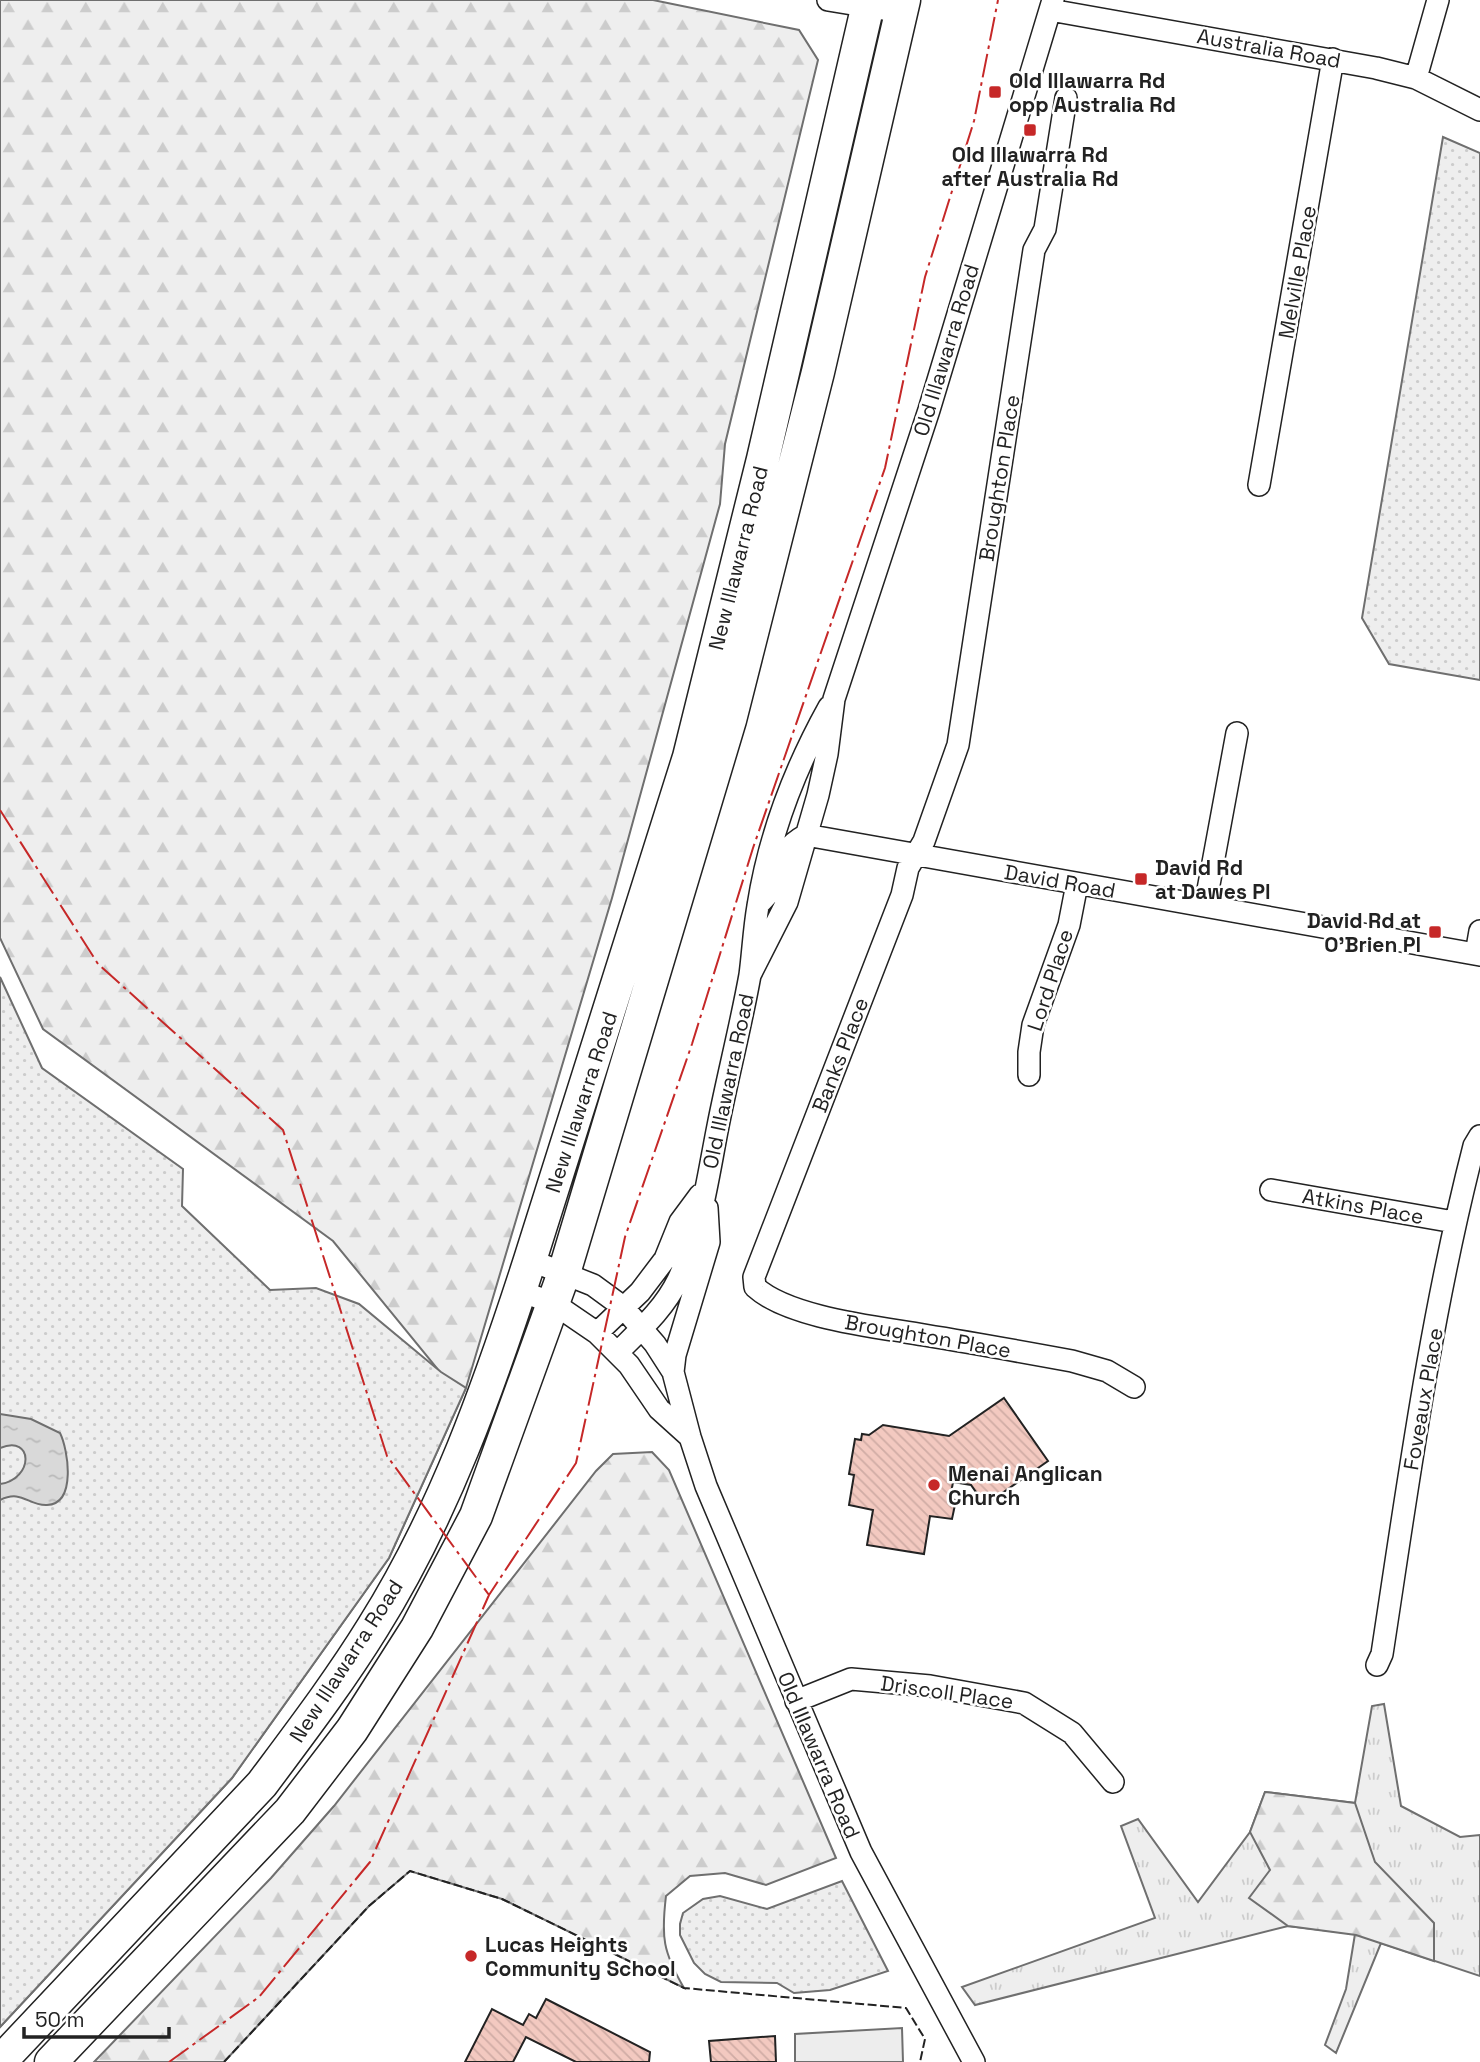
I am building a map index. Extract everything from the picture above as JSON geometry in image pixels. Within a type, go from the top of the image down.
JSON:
[{"type":"highway","name":"New Illawarra Road","points":[[0,2062],[262,1784],[333,1688],[374,1626],[443,1495],[470,1430],[520,1291],[689,757],[763,459],[869,3]]},
{"type":"highway","name":"New Illawarra Road","points":[[51,2062],[290,1811],[352,1730],[417,1628],[476,1516],[564,1273],[730,720],[818,372],[902,6]]},
{"type":"street","points":[[828,0],[902,6]]},
{"type":"street","points":[[1416,78],[1438,0]]},
{"type":"street","name":"Australia Road","points":[[1051,5],[1333,59],[1416,78],[1480,110]]},
{"type":"street","name":"Old Illawarra Road","points":[[750,975],[787,902],[827,754],[834,699],[933,397],[1051,5]]},
{"type":"street","name":"Melville Place","points":[[1259,485],[1333,59]]},
{"type":"street","name":"Broughton Place","points":[[917,854],[958,745],[1034,250],[1045,229],[1066,98]]},
{"type":"street","name":"Old Illawarra Road","points":[[617,1353],[665,1303],[690,1252],[750,975],[758,905],[768,854],[807,746],[834,699]]},
{"type":"street","points":[[1205,906],[1237,733]]},
{"type":"street","points":[[758,905],[775,885],[786,850],[806,835],[799,811],[800,793],[808,769],[807,746]]},
{"type":"street","name":"David Road","points":[[806,835],[1478,954]]},
{"type":"street","name":"Banks Place","points":[[761,1256],[786,1199],[902,895],[908,868],[917,854]]},
{"type":"street","name":"Lord Place","points":[[1029,1076],[1033,1025],[1069,925],[1077,884]]},
{"type":"street","points":[[1478,954],[1480,931]]},
{"type":"street","name":"Foveaux Place","points":[[1377,1665],[1454,1222],[1474,1146],[1480,1136]]},
{"type":"street","name":"Old Illawarra Road","points":[[597,1333],[640,1292],[665,1259],[680,1222],[706,1188]]},
{"type":"street","name":"Old Illawarra Road","points":[[673,1372],[675,1355],[709,1242],[706,1188]]},
{"type":"street","name":"Atkins Place","points":[[1271,1190],[1454,1222]]},
{"type":"street","name":"Broughton Place","points":[[761,1256],[754,1277],[755,1287],[764,1295],[795,1308],[834,1319],[1072,1361],[1107,1371],[1134,1387]]},
{"type":"street","name":"Old Illawarra Road","points":[[530,1260],[593,1285],[624,1307],[673,1372],[706,1486],[861,1852],[974,2062]]},
{"type":"street","name":"Old Illawarra Road","points":[[520,1291],[553,1303],[597,1333],[629,1364],[659,1409],[690,1437]]},
{"type":"street","name":"Driscoll Place","points":[[796,1702],[851,1679],[930,1686],[1024,1703],[1072,1733],[1112,1782]]},
{"type":"green space","points":[[0,0],[653,0],[799,30],[818,60],[725,444],[720,504],[612,898],[466,1388],[389,1558],[232,1778],[0,2027],[0,1925],[440,1372],[333,1241],[43,1029],[0,938]]},
{"type":"green space","points":[[1443,137],[1480,153],[1480,680],[1389,664],[1362,618]]},
{"type":"green space","points":[[0,977],[42,1068],[183,1169],[182,1206],[270,1290],[316,1288],[359,1304],[441,1372],[466,1388],[389,1558],[232,1778],[0,2027]]},
{"type":"green space","points":[[652,1452],[669,1470],[836,1858],[766,1885],[725,1873],[690,1876],[666,1896],[665,1944],[684,1988],[502,1899],[410,1871],[369,1906],[224,2062],[94,2062],[271,1878],[334,1806],[596,1471],[613,1454]]},
{"type":"green space","points":[[1384,1704],[1401,1806],[1460,1837],[1480,1835],[1480,1976],[1381,1943],[1336,2053],[1325,2045],[1346,1989],[1355,1934],[1288,1926],[975,2005],[962,1987],[1155,1918],[1121,1826],[1138,1819],[1198,1902],[1250,1832],[1265,1792],[1355,1803],[1372,1706]]},
{"type":"green space","points":[[1265,1792],[1355,1803],[1375,1862],[1434,1923],[1434,1961],[1356,1935],[1288,1926],[1249,1898],[1270,1870],[1250,1832]]},
{"type":"green space","points":[[842,1881],[888,1971],[830,1990],[794,1993],[777,1983],[721,1982],[705,1974],[694,1963],[680,1935],[683,1913],[703,1899],[720,1896],[767,1909]]},
{"type":"shaded area","points":[[902,2028],[903,2062],[795,2062],[795,2034]]},
{"type":"water","points":[[0,1414],[31,1419],[60,1433],[66,1451],[68,1475],[63,1496],[56,1502],[40,1505],[14,1496],[0,1500],[0,1484],[19,1474],[25,1459],[24,1452],[19,1447],[11,1445],[0,1448]]},
{"type":"building","points":[[1004,1398],[1048,1461],[985,1505],[971,1485],[953,1482],[950,1499],[956,1500],[952,1519],[930,1516],[924,1554],[867,1545],[873,1510],[849,1505],[854,1475],[849,1474],[855,1439],[861,1440],[862,1434],[869,1435],[883,1425],[949,1436]]},
{"type":"building","points":[[546,1999],[650,2052],[649,2062],[576,2062],[526,2037],[513,2062],[465,2062],[492,2009],[523,2025],[529,2014],[536,2018]]},
{"type":"building","points":[[775,2036],[776,2062],[711,2062],[709,2041]]},
{"type":"fence","points":[[224,2062],[369,1906],[410,1871],[502,1899],[684,1988],[906,2008],[925,2039],[920,2062]]},
{"type":"power","points":[[0,810],[98,964],[283,1130],[387,1456],[489,1595],[576,1463],[625,1237],[692,1044],[753,848],[885,468],[925,277],[974,121],[998,0]]},
{"type":"power","points":[[169,2062],[259,1997],[370,1862],[489,1595]]},
{"type":"place","name":"Old Illawarra Rd opp Australia Rd","points":[[995,92]]},
{"type":"place","name":"Old Illawarra Rd after Australia Rd","points":[[1030,130]]},
{"type":"place","name":"David Rd at Dawes Pl","points":[[1141,879]]},
{"type":"place","name":"David Rd at O'Brien Pl","points":[[1435,932]]},
{"type":"place","name":"Menai Anglican Church","points":[[934,1485]]},
{"type":"place","name":"Lucas Heights Community School","points":[[471,1956]]}]
